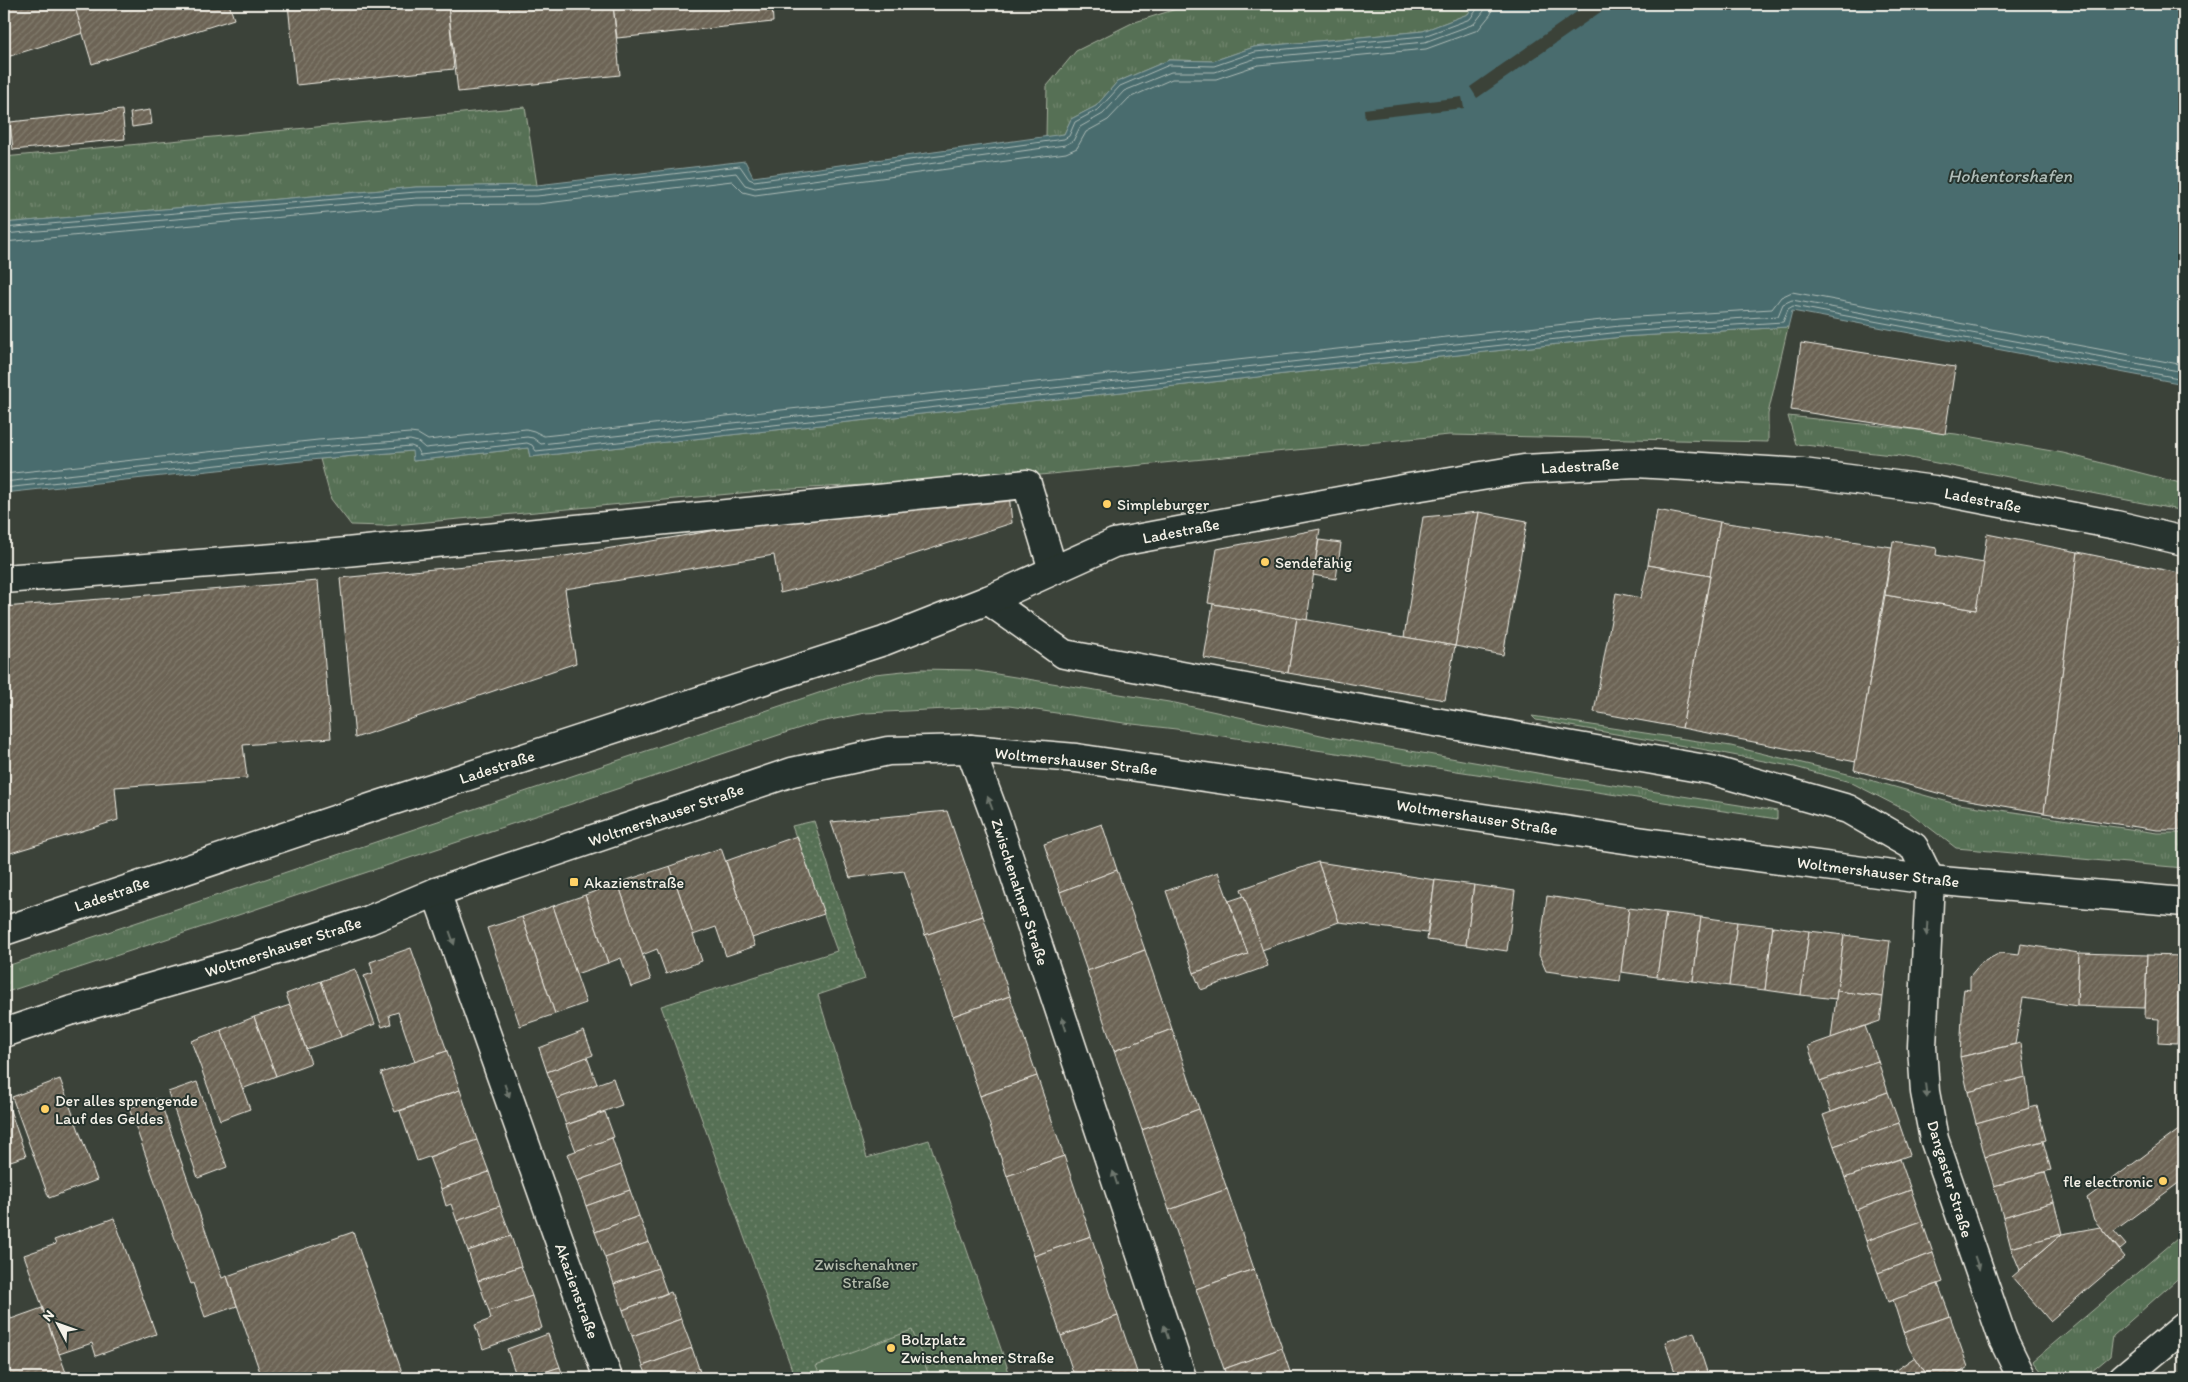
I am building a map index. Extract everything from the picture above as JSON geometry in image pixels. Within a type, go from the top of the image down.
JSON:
[{"type":"street","name":"Ladestraße","points":[[4,931],[373,807],[884,641],[988,600],[1114,544],[1409,488],[1524,469],[1636,463],[1803,472],[1934,490],[2116,525],[2184,541]]},
{"type":"street","points":[[4,579],[326,554],[1027,484],[1053,570]]},
{"type":"street","points":[[988,600],[1064,654],[1326,704],[1711,770],[1848,809],[1914,848],[1930,880]]},
{"type":"street","name":"Woltmershauser Straße","points":[[4,1033],[69,1010],[247,960],[369,920],[436,892],[792,772],[888,751],[970,749],[1076,758],[1638,841],[1930,880],[2184,902]]},
{"type":"street","name":"Zwischenahner Straße","points":[[970,749],[1182,1378]]},
{"type":"street","name":"Dangaster Straße","points":[[1930,880],[1922,1047],[1925,1092],[1932,1130],[2003,1339],[2022,1378]]},
{"type":"street","name":"Akazienstraße","points":[[436,892],[608,1378]]},
{"type":"street","points":[[2123,1378],[2184,1327]]},
{"type":"green space","points":[[1192,4],[1475,4],[1468,14],[1423,31],[1254,47],[1213,61],[1169,60],[1117,82],[1096,106],[1071,119],[1064,134],[1046,137],[1047,86],[1076,51],[1132,23]]},
{"type":"green space","points":[[525,107],[537,185],[416,187],[4,223],[4,157]]},
{"type":"green space","points":[[1788,327],[1768,414],[1768,442],[1449,435],[1030,476],[773,490],[384,526],[351,525],[331,499],[320,459],[413,451],[413,461],[528,448],[530,457],[1622,337]]},
{"type":"green space","points":[[1788,416],[1956,434],[2063,453],[2184,484],[2184,511],[1900,456],[1796,444]]},
{"type":"green space","points":[[922,669],[972,670],[1175,703],[1330,737],[1543,774],[1777,811],[1777,819],[1176,729],[1009,706],[865,713],[815,723],[4,993],[4,967],[875,674]]},
{"type":"green space","points":[[1532,716],[1731,746],[1852,775],[1952,803],[2157,833],[2184,833],[2184,868],[1956,848],[1909,812],[1850,782],[1795,767],[1536,720]]},
{"type":"green space","name":"Zwischenahner Straße","points":[[814,821],[865,979],[818,995],[867,1158],[929,1140],[1011,1378],[795,1378],[661,1006],[837,951],[792,826]]},
{"type":"green space","points":[[2184,1233],[2184,1273],[2113,1336],[2110,1356],[2084,1378],[2047,1378],[2033,1361]]},
{"type":"green space","name":"Bolzplatz Zwischenahner Straße","points":[[912,1330],[930,1378],[821,1378],[816,1366]]},
{"type":"water","name":"Hohentorshafen","points":[[1475,4],[2184,4],[2184,384],[1792,311],[1788,327],[1622,337],[530,457],[528,448],[413,461],[412,451],[4,493],[4,223],[416,187],[537,185],[745,161],[753,177],[1064,134],[1071,119],[1096,106],[1117,82],[1169,60],[1213,61],[1254,47],[1423,31],[1468,14]]},
{"type":"pier","points":[[1588,4],[1612,4],[1477,98],[1470,87]]},
{"type":"pier","points":[[1462,97],[1464,108],[1365,119],[1364,109]]},
{"type":"building","points":[[4,4],[74,4],[83,33],[4,58]]},
{"type":"building","points":[[74,4],[229,4],[234,19],[92,64]]},
{"type":"building","points":[[288,4],[448,4],[454,69],[296,85]]},
{"type":"building","points":[[448,4],[613,4],[620,75],[458,92]]},
{"type":"building","points":[[613,4],[772,4],[773,22],[617,38]]},
{"type":"building","points":[[122,110],[125,139],[13,150],[10,122]]},
{"type":"building","points":[[150,110],[152,124],[132,127],[130,113]]},
{"type":"building","points":[[1801,343],[1955,367],[1945,434],[1791,410]]},
{"type":"building","points":[[1009,494],[1012,523],[827,582],[780,593],[774,555],[565,589],[576,663],[355,738],[340,578],[559,557],[769,521]]},
{"type":"building","points":[[1657,510],[1720,522],[1710,576],[1648,565]]},
{"type":"building","points":[[1479,512],[1527,521],[1503,655],[1455,646]]},
{"type":"building","points":[[1479,512],[1455,646],[1404,637],[1423,517]]},
{"type":"building","points":[[1720,522],[1892,547],[1856,762],[1682,728]]},
{"type":"building","name":"Sendefähig","points":[[1320,529],[1307,620],[1208,603],[1217,549]]},
{"type":"building","points":[[1987,534],[2078,552],[2044,813],[1952,797],[1854,770],[1885,595],[1976,610]]},
{"type":"building","points":[[1319,540],[1341,543],[1336,579],[1313,575]]},
{"type":"building","points":[[1893,541],[1937,548],[1936,555],[1984,563],[1976,610],[1885,595]]},
{"type":"building","points":[[2078,552],[2184,574],[2184,830],[2157,830],[2044,813]]},
{"type":"building","points":[[1648,565],[1710,576],[1682,728],[1594,712],[1616,593],[1641,598]]},
{"type":"building","points":[[318,581],[331,738],[243,745],[247,778],[115,787],[118,820],[4,855],[4,607]]},
{"type":"building","points":[[1213,604],[1297,618],[1288,673],[1204,658]]},
{"type":"building","points":[[1297,618],[1455,646],[1445,700],[1288,673]]},
{"type":"building","points":[[947,811],[983,916],[925,935],[904,871],[850,878],[831,822]]},
{"type":"building","points":[[1102,824],[1117,870],[1060,892],[1044,844]]},
{"type":"building","points":[[797,836],[824,914],[752,938],[726,861]]},
{"type":"building","points":[[721,848],[755,946],[726,956],[716,927],[693,935],[670,866]]},
{"type":"building","points":[[1318,862],[1435,880],[1427,933],[1339,922]]},
{"type":"building","points":[[1318,862],[1339,922],[1262,950],[1241,889]]},
{"type":"building","points":[[670,866],[702,961],[666,974],[657,949],[642,955],[618,883]]},
{"type":"building","points":[[1117,870],[1145,950],[1087,971],[1060,892]]},
{"type":"building","points":[[1218,872],[1248,954],[1194,973],[1166,891]]},
{"type":"building","points":[[1435,880],[1474,885],[1466,945],[1427,940]]},
{"type":"building","points":[[618,883],[651,980],[631,987],[621,958],[608,963],[585,895]]},
{"type":"building","points":[[1474,885],[1515,891],[1507,951],[1466,945]]},
{"type":"building","points":[[585,895],[608,963],[576,974],[553,906]]},
{"type":"building","points":[[1244,896],[1268,966],[1201,990],[1194,973],[1248,954],[1229,901]]},
{"type":"building","points":[[1547,896],[1629,908],[1620,981],[1546,971],[1539,955]]},
{"type":"building","points":[[553,906],[586,1003],[555,1014],[522,917]]},
{"type":"building","points":[[1629,908],[1666,913],[1657,977],[1621,972]]},
{"type":"building","points":[[1666,913],[1701,917],[1693,981],[1657,977]]},
{"type":"building","points":[[983,916],[1010,996],[953,1016],[925,935]]},
{"type":"building","points":[[522,917],[555,1014],[520,1026],[487,928]]},
{"type":"building","points":[[1701,917],[1737,922],[1729,986],[1693,981]]},
{"type":"building","points":[[1737,922],[1773,926],[1765,990],[1729,986]]},
{"type":"building","points":[[1773,926],[1809,931],[1801,995],[1765,990]]},
{"type":"building","points":[[1809,931],[1844,935],[1836,999],[1801,995]]},
{"type":"building","points":[[1844,935],[1890,941],[1883,997],[1837,991]]},
{"type":"building","points":[[2021,944],[2079,953],[2077,1006],[2023,998],[2015,1044],[1960,1057],[1963,996],[1964,989],[1970,990],[1970,976],[1981,963],[2000,953],[2019,955]]},
{"type":"building","points":[[411,948],[447,1051],[415,1062],[398,1012],[389,1015],[391,1024],[382,1027],[364,976],[373,973],[370,962]]},
{"type":"building","points":[[1145,950],[1172,1029],[1114,1051],[1087,971]]},
{"type":"building","points":[[2079,953],[2147,955],[2145,1008],[2077,1006]]},
{"type":"building","points":[[2147,955],[2181,956],[2177,1043],[2158,1042],[2159,1019],[2145,1018]]},
{"type":"building","points":[[2181,956],[2184,956],[2184,1023],[2178,1023]]},
{"type":"building","points":[[355,969],[375,1024],[341,1037],[321,981]]},
{"type":"building","points":[[321,981],[341,1037],[306,1049],[286,994]]},
{"type":"building","points":[[1837,991],[1883,997],[1880,1021],[1831,1038]]},
{"type":"building","points":[[1010,996],[1037,1076],[980,1096],[953,1016]]},
{"type":"building","points":[[290,1005],[311,1063],[276,1076],[254,1017]]},
{"type":"building","points":[[254,1017],[276,1076],[242,1089],[221,1030]]},
{"type":"building","points":[[1865,1026],[1878,1061],[1820,1081],[1808,1046]]},
{"type":"building","points":[[1172,1029],[1199,1109],[1142,1130],[1114,1051]]},
{"type":"building","points":[[221,1030],[250,1109],[220,1120],[191,1041]]},
{"type":"building","points":[[584,1031],[593,1055],[547,1072],[539,1048]]},
{"type":"building","points":[[2021,1043],[2026,1077],[1968,1092],[1960,1057]]},
{"type":"building","points":[[447,1051],[460,1090],[395,1112],[381,1073]]},
{"type":"building","points":[[587,1057],[597,1084],[557,1099],[547,1072]]},
{"type":"building","points":[[1878,1061],[1888,1092],[1831,1112],[1820,1081]]},
{"type":"building","points":[[1037,1076],[1064,1156],[1007,1176],[980,1096]]},
{"type":"building","points":[[2026,1077],[2030,1108],[1976,1123],[1968,1092]]},
{"type":"building","points":[[613,1078],[622,1105],[566,1125],[557,1099]]},
{"type":"building","points":[[60,1079],[97,1180],[49,1198],[12,1097]]},
{"type":"building","points":[[197,1082],[227,1167],[198,1178],[168,1092]]},
{"type":"building","points":[[460,1090],[477,1140],[417,1161],[400,1111]]},
{"type":"building","points":[[1888,1092],[1899,1123],[1834,1146],[1823,1115]]},
{"type":"building","points":[[4,1093],[26,1156],[4,1163]]},
{"type":"building","points":[[159,1098],[222,1278],[227,1276],[237,1306],[205,1317],[193,1283],[191,1284],[129,1108]]},
{"type":"building","points":[[2037,1106],[2046,1140],[1985,1157],[1976,1123]]},
{"type":"building","points":[[1199,1109],[1227,1189],[1169,1210],[1142,1130]]},
{"type":"building","points":[[605,1112],[614,1137],[576,1151],[566,1125]]},
{"type":"building","points":[[1899,1123],[1910,1155],[1845,1178],[1834,1146]]},
{"type":"building","points":[[2184,1126],[2184,1179],[2114,1231],[2126,1245],[2120,1250],[2094,1220],[2087,1198]]},
{"type":"building","points":[[612,1138],[621,1165],[577,1181],[567,1154]]},
{"type":"building","points":[[477,1140],[489,1172],[441,1189],[429,1157]]},
{"type":"building","points":[[2043,1141],[2051,1170],[1994,1186],[1985,1157]]},
{"type":"building","points":[[1064,1156],[1091,1236],[1034,1256],[1007,1176]]},
{"type":"building","points":[[1900,1159],[1911,1190],[1856,1210],[1845,1178]]},
{"type":"building","points":[[621,1165],[630,1190],[586,1206],[577,1181]]},
{"type":"building","points":[[489,1172],[500,1206],[457,1221],[451,1204],[446,1206],[441,1189]]},
{"type":"building","points":[[2045,1172],[2054,1202],[2003,1217],[1994,1186]]},
{"type":"building","points":[[1227,1189],[1254,1269],[1196,1289],[1169,1210]]},
{"type":"building","points":[[630,1190],[639,1216],[595,1232],[586,1206]]},
{"type":"building","points":[[1911,1190],[1922,1221],[1866,1241],[1856,1210]]},
{"type":"building","points":[[2054,1202],[2062,1234],[2011,1248],[2003,1217]]},
{"type":"building","points":[[500,1206],[511,1236],[468,1251],[457,1221]]},
{"type":"building","points":[[639,1216],[649,1242],[605,1258],[595,1232]]},
{"type":"building","points":[[114,1218],[156,1334],[96,1356],[92,1343],[59,1354],[24,1255],[56,1244],[54,1240]]},
{"type":"building","points":[[1922,1221],[1933,1253],[1878,1273],[1866,1241]]},
{"type":"building","points":[[2100,1227],[2125,1257],[2050,1321],[2012,1277],[2062,1234]]},
{"type":"building","points":[[353,1232],[404,1378],[262,1378],[227,1276]]},
{"type":"building","points":[[2062,1234],[2020,1270],[2011,1248]]},
{"type":"building","points":[[511,1236],[521,1266],[478,1281],[468,1251]]},
{"type":"building","points":[[1091,1236],[1118,1316],[1061,1336],[1034,1256]]},
{"type":"building","points":[[649,1242],[658,1268],[614,1284],[605,1258]]},
{"type":"building","points":[[1933,1253],[1943,1282],[1888,1302],[1878,1273]]},
{"type":"building","points":[[521,1266],[532,1296],[489,1311],[478,1281]]},
{"type":"building","points":[[658,1268],[667,1293],[623,1310],[614,1284]]},
{"type":"building","points":[[1254,1269],[1282,1348],[1224,1369],[1196,1289]]},
{"type":"building","points":[[1938,1284],[1950,1316],[1903,1332],[1893,1300]]},
{"type":"building","points":[[671,1292],[681,1319],[632,1336],[623,1310]]},
{"type":"building","points":[[532,1296],[542,1328],[483,1349],[475,1325],[491,1319],[489,1311]]},
{"type":"building","points":[[4,1300],[11,1319],[42,1308],[68,1378],[4,1378]]},
{"type":"building","points":[[1118,1316],[1139,1378],[1075,1378],[1061,1336]]},
{"type":"building","points":[[1950,1316],[1968,1367],[1952,1378],[1929,1378],[1910,1350],[1903,1332]]},
{"type":"building","points":[[681,1319],[692,1348],[643,1366],[632,1336]]},
{"type":"building","points":[[1694,1332],[1709,1378],[1677,1378],[1665,1342]]},
{"type":"building","points":[[548,1334],[560,1367],[526,1378],[517,1378],[507,1349]]},
{"type":"building","points":[[692,1348],[702,1378],[648,1378],[643,1366]]},
{"type":"building","points":[[1282,1348],[1292,1378],[1227,1378],[1224,1369]]},
{"type":"building","points":[[1915,1357],[1929,1378],[1884,1378]]},
{"type":"building","points":[[560,1367],[564,1378],[526,1378]]},
{"type":"place","name":"Simpleburger","points":[[1107,504]]},
{"type":"place","name":"Sendefähig","points":[[1265,562]]},
{"type":"place","name":"Akazienstraße","points":[[574,882]]},
{"type":"place","name":"Der alles sprengende Lauf des Geldes","points":[[45,1109]]},
{"type":"place","name":"fle electronic","points":[[2163,1181]]},
{"type":"place","name":"Bolzplatz Zwischenahner Straße","points":[[891,1348]]}]
